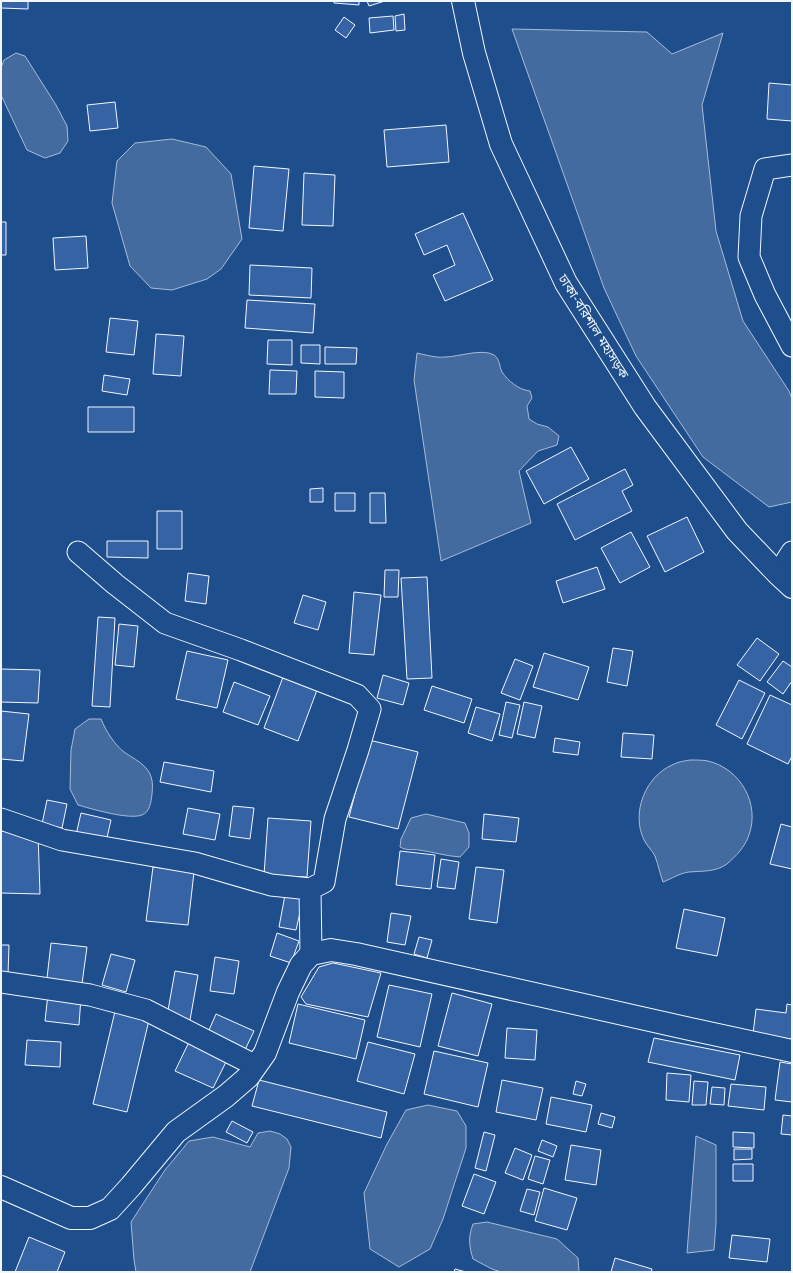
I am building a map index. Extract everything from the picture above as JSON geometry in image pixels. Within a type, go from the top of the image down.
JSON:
[{"type":"main road","name":"ঢাকা-বরিশাল মহাসড়ক","points":[[463,1],[474,53],[501,144],[566,283],[645,407],[737,531],[785,581]]},
{"type":"main road","points":[[1,1187],[71,1218],[90,1218],[110,1209],[176,1132],[248,1077],[265,1054],[292,985],[302,965],[311,954],[331,950],[356,954],[690,1030],[792,1051]]},
{"type":"street","points":[[792,165],[765,169],[751,216],[749,257],[765,295],[792,346]]},
{"type":"street","points":[[1,819],[62,840],[195,864],[271,885],[310,889],[324,882],[335,819],[370,709],[357,695],[241,650],[165,623],[115,584],[78,552]]},
{"type":"street","points":[[785,581],[792,552]]},
{"type":"street","points":[[310,889],[311,954]]},
{"type":"street","points":[[1,982],[90,995],[146,1010],[256,1066]]},
{"type":"water","points":[[512,29],[647,32],[672,54],[723,33],[702,105],[716,231],[743,321],[789,391],[792,399],[792,502],[769,507],[703,457],[636,356],[604,288]]},
{"type":"water","points":[[16,53],[25,56],[56,105],[67,126],[68,141],[60,153],[45,158],[27,150],[1,95],[1,68],[4,60]]},
{"type":"water","points":[[172,139],[206,147],[231,174],[242,239],[221,269],[207,279],[172,290],[151,288],[130,266],[112,203],[117,161],[135,143]]},
{"type":"water","points":[[483,352],[494,355],[507,379],[518,387],[530,391],[532,398],[527,406],[529,419],[537,424],[548,427],[559,436],[557,445],[538,451],[519,471],[531,523],[441,561],[414,380],[417,353],[442,357]]},
{"type":"water","points":[[89,719],[101,719],[108,733],[117,745],[124,752],[141,763],[150,774],[152,781],[151,800],[150,806],[145,814],[136,816],[120,815],[78,805],[70,789],[71,750],[75,729]]},
{"type":"water","points":[[690,760],[708,761],[720,765],[738,780],[745,789],[750,800],[752,823],[749,835],[743,847],[723,867],[714,870],[689,872],[663,882],[655,856],[644,840],[640,830],[640,808],[643,797],[654,778],[674,764]]},
{"type":"water","points":[[426,814],[465,823],[469,833],[469,847],[460,857],[400,847],[401,839],[411,818]]},
{"type":"water","points":[[428,1105],[457,1111],[466,1126],[466,1148],[443,1219],[430,1249],[399,1267],[370,1249],[364,1193],[387,1144],[406,1110]]},
{"type":"water","points":[[270,1131],[280,1134],[287,1139],[291,1147],[289,1168],[250,1272],[136,1272],[131,1222],[165,1170],[189,1141],[213,1137],[250,1147],[258,1133]]},
{"type":"water","points":[[696,1136],[716,1145],[716,1223],[714,1250],[687,1253]]},
{"type":"water","points":[[487,1222],[557,1239],[578,1258],[579,1272],[501,1272],[473,1259],[470,1233],[473,1224]]},
{"type":"building","points":[[1,1],[28,1],[28,9],[1,8]]},
{"type":"building","points":[[334,1],[359,1],[359,5],[334,3]]},
{"type":"building","points":[[367,1],[385,1],[369,6]]},
{"type":"building","points":[[404,14],[405,30],[396,31],[395,16]]},
{"type":"building","points":[[393,16],[394,30],[370,33],[369,18]]},
{"type":"building","points":[[344,17],[355,25],[346,38],[335,30]]},
{"type":"building","points":[[769,83],[792,85],[792,121],[767,119]]},
{"type":"building","points":[[115,102],[118,128],[90,131],[87,105]]},
{"type":"building","points":[[446,125],[449,162],[387,167],[384,130]]},
{"type":"building","points":[[254,166],[289,169],[283,231],[249,228]]},
{"type":"building","points":[[304,173],[335,175],[333,226],[302,225]]},
{"type":"building","points":[[463,213],[493,280],[445,301],[433,275],[455,265],[447,245],[424,255],[415,234]]},
{"type":"building","points":[[1,222],[6,222],[6,255],[1,255]]},
{"type":"building","points":[[86,236],[88,268],[55,270],[53,238]]},
{"type":"building","points":[[250,265],[312,268],[311,298],[249,295]]},
{"type":"building","points":[[247,300],[315,304],[313,333],[245,328]]},
{"type":"building","points":[[110,318],[138,321],[134,355],[106,352]]},
{"type":"building","points":[[156,334],[184,336],[181,376],[153,374]]},
{"type":"building","points":[[268,340],[292,340],[292,365],[267,364]]},
{"type":"building","points":[[301,345],[320,345],[320,364],[301,363]]},
{"type":"building","points":[[325,347],[357,348],[356,364],[325,364]]},
{"type":"building","points":[[270,370],[297,371],[296,394],[269,394]]},
{"type":"building","points":[[315,371],[344,372],[344,398],[315,397]]},
{"type":"building","points":[[104,375],[130,379],[127,395],[102,391]]},
{"type":"building","points":[[88,407],[134,407],[134,432],[88,432]]},
{"type":"building","points":[[571,447],[589,479],[544,504],[526,471]]},
{"type":"building","points":[[625,469],[633,485],[622,491],[632,511],[575,540],[557,504]]},
{"type":"building","points":[[323,488],[323,502],[310,502],[310,489]]},
{"type":"building","points":[[335,493],[355,493],[355,511],[335,511]]},
{"type":"building","points":[[370,493],[385,493],[386,523],[370,523]]},
{"type":"building","points":[[157,511],[182,511],[182,549],[157,549]]},
{"type":"building","points":[[687,517],[704,552],[665,572],[647,536]]},
{"type":"building","points":[[631,532],[650,567],[620,583],[601,548]]},
{"type":"building","points":[[107,541],[148,541],[148,558],[107,557]]},
{"type":"building","points":[[597,567],[605,589],[563,603],[556,581]]},
{"type":"building","points":[[385,570],[399,570],[398,597],[384,597]]},
{"type":"building","points":[[188,573],[209,576],[206,604],[185,601]]},
{"type":"building","points":[[427,577],[432,678],[407,679],[401,578]]},
{"type":"building","points":[[354,592],[381,595],[374,655],[349,653]]},
{"type":"building","points":[[303,595],[326,602],[318,630],[294,623]]},
{"type":"building","points":[[98,617],[115,618],[110,707],[92,706]]},
{"type":"building","points":[[119,624],[138,626],[134,667],[115,665]]},
{"type":"building","points":[[757,638],[779,654],[760,681],[737,665]]},
{"type":"building","points":[[613,648],[633,651],[627,686],[607,682]]},
{"type":"building","points":[[187,651],[228,660],[217,708],[176,699]]},
{"type":"building","points":[[544,653],[589,667],[578,700],[533,687]]},
{"type":"building","points":[[515,659],[533,666],[520,700],[501,693]]},
{"type":"building","points":[[783,661],[792,667],[792,681],[783,694],[767,682]]},
{"type":"building","points":[[1,669],[40,670],[38,703],[1,702]]},
{"type":"building","points":[[383,675],[409,683],[403,705],[377,698]]},
{"type":"building","points":[[283,677],[317,690],[298,741],[264,728]]},
{"type":"building","points":[[739,680],[765,693],[742,739],[716,725]]},
{"type":"building","points":[[234,682],[270,696],[258,725],[223,712]]},
{"type":"building","points":[[432,686],[472,699],[464,723],[424,710]]},
{"type":"building","points":[[770,695],[792,705],[792,756],[788,764],[747,744]]},
{"type":"building","points":[[506,702],[520,705],[512,738],[499,735]]},
{"type":"building","points":[[524,702],[542,706],[535,738],[517,734]]},
{"type":"building","points":[[476,707],[500,714],[492,741],[468,733]]},
{"type":"building","points":[[1,711],[29,714],[23,761],[1,759]]},
{"type":"building","points":[[623,733],[654,735],[652,759],[621,757]]},
{"type":"building","points":[[555,738],[580,742],[578,755],[553,752]]},
{"type":"building","points":[[369,740],[418,752],[398,829],[349,817]]},
{"type":"building","points":[[164,762],[214,771],[211,792],[160,782]]},
{"type":"building","points":[[47,800],[67,804],[62,828],[42,824]]},
{"type":"building","points":[[233,806],[254,808],[250,839],[229,836]]},
{"type":"building","points":[[188,808],[220,814],[215,840],[183,834]]},
{"type":"building","points":[[81,813],[111,820],[106,842],[76,835]]},
{"type":"building","points":[[484,814],[519,818],[516,842],[482,839]]},
{"type":"building","points":[[268,818],[311,821],[307,877],[264,875]]},
{"type":"building","points":[[781,824],[792,827],[792,869],[770,864]]},
{"type":"building","points":[[1,831],[38,833],[40,894],[1,893]]},
{"type":"building","points":[[400,851],[435,855],[431,889],[396,885]]},
{"type":"building","points":[[441,859],[459,862],[455,889],[437,887]]},
{"type":"building","points":[[153,867],[194,872],[188,925],[146,921]]},
{"type":"building","points":[[476,867],[504,870],[497,923],[469,919]]},
{"type":"building","points":[[285,895],[303,899],[296,930],[279,927]]},
{"type":"building","points":[[684,909],[725,918],[717,956],[676,948]]},
{"type":"building","points":[[391,913],[411,916],[405,945],[387,942]]},
{"type":"building","points":[[277,933],[299,941],[291,963],[270,956]]},
{"type":"building","points":[[419,937],[432,940],[427,958],[414,954]]},
{"type":"building","points":[[51,943],[87,947],[81,991],[46,987]]},
{"type":"building","points":[[1,945],[9,945],[8,975],[1,975]]},
{"type":"building","points":[[111,954],[135,960],[126,992],[102,985]]},
{"type":"building","points":[[215,957],[239,961],[234,994],[210,991]]},
{"type":"building","points":[[333,963],[381,973],[368,1017],[306,1004],[301,997],[319,967]]},
{"type":"building","points":[[175,971],[198,975],[190,1020],[167,1016]]},
{"type":"building","points":[[389,985],[432,994],[420,1047],[377,1037]]},
{"type":"building","points":[[452,993],[492,1004],[478,1056],[438,1046]]},
{"type":"building","points":[[48,994],[81,997],[79,1025],[45,1021]]},
{"type":"building","points":[[298,1004],[365,1020],[356,1059],[289,1043]]},
{"type":"building","points":[[787,1004],[792,1005],[792,1039],[753,1034],[756,1009],[786,1013]]},
{"type":"building","points":[[116,1007],[150,1016],[127,1112],[93,1104]]},
{"type":"building","points":[[216,1014],[254,1031],[243,1054],[206,1037]]},
{"type":"building","points":[[507,1028],[537,1030],[535,1060],[505,1058]]},
{"type":"building","points":[[654,1038],[740,1055],[735,1080],[648,1062]]},
{"type":"building","points":[[27,1040],[61,1042],[60,1067],[25,1065]]},
{"type":"building","points":[[189,1042],[227,1060],[213,1088],[175,1071]]},
{"type":"building","points":[[368,1042],[415,1054],[404,1094],[357,1081]]},
{"type":"building","points":[[434,1051],[488,1063],[478,1107],[424,1094]]},
{"type":"building","points":[[780,1062],[792,1064],[792,1102],[775,1100]]},
{"type":"building","points":[[667,1073],[691,1075],[689,1102],[666,1100]]},
{"type":"building","points":[[259,1080],[387,1112],[381,1138],[252,1106]]},
{"type":"building","points":[[502,1080],[543,1088],[536,1120],[496,1112]]},
{"type":"building","points":[[576,1081],[586,1084],[582,1096],[573,1094]]},
{"type":"building","points":[[694,1081],[708,1082],[706,1105],[692,1105]]},
{"type":"building","points":[[731,1084],[766,1087],[764,1110],[728,1106]]},
{"type":"building","points":[[712,1087],[725,1088],[724,1105],[710,1104]]},
{"type":"building","points":[[551,1097],[592,1105],[586,1132],[546,1124]]},
{"type":"building","points":[[601,1113],[615,1117],[612,1128],[598,1124]]},
{"type":"building","points":[[783,1115],[792,1116],[792,1135],[781,1134]]},
{"type":"building","points":[[232,1121],[253,1132],[247,1143],[226,1132]]},
{"type":"building","points":[[484,1132],[495,1135],[486,1171],[475,1168]]},
{"type":"building","points":[[733,1132],[754,1133],[754,1148],[733,1147]]},
{"type":"building","points":[[542,1140],[557,1146],[553,1157],[538,1151]]},
{"type":"building","points":[[571,1145],[601,1150],[596,1185],[565,1180]]},
{"type":"building","points":[[515,1148],[532,1155],[523,1180],[505,1173]]},
{"type":"building","points":[[734,1149],[752,1149],[752,1159],[734,1160]]},
{"type":"building","points":[[535,1156],[550,1160],[543,1184],[528,1179]]},
{"type":"building","points":[[733,1164],[753,1164],[753,1181],[733,1181]]},
{"type":"building","points":[[474,1174],[496,1182],[484,1214],[462,1206]]},
{"type":"building","points":[[544,1188],[577,1198],[567,1230],[535,1221]]},
{"type":"building","points":[[527,1189],[540,1192],[534,1215],[520,1211]]},
{"type":"building","points":[[732,1235],[770,1239],[767,1262],[729,1258]]},
{"type":"building","points":[[29,1237],[65,1252],[57,1272],[15,1272]]},
{"type":"building","points":[[615,1258],[652,1269],[651,1272],[611,1272]]},
{"type":"building","points":[[455,1269],[466,1272],[454,1272]]}]
